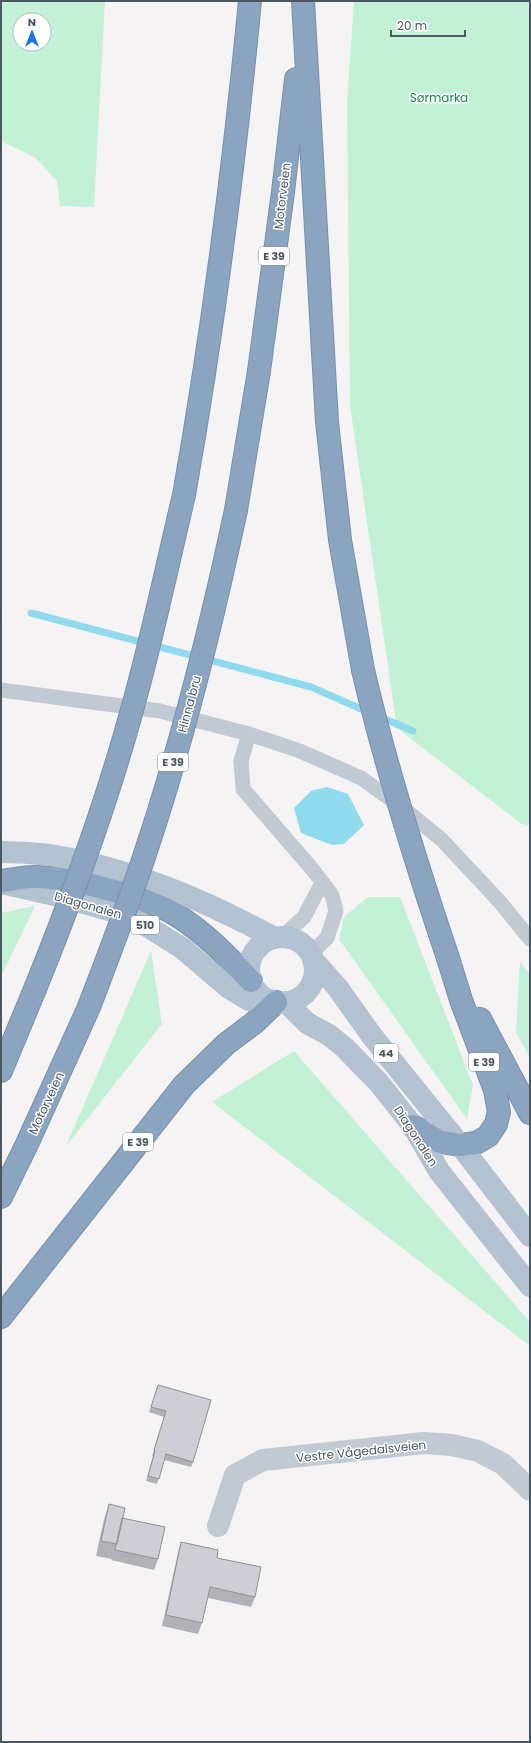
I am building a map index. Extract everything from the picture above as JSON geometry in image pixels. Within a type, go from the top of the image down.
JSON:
[{"type":"highway","points":[[1,1071],[67,910],[91,842],[132,709],[184,495],[208,348],[230,194],[250,1]]},
{"type":"highway","name":"Motorveien","points":[[236,510],[259,371],[283,192],[294,101],[303,1]]},
{"type":"highway","name":"E 39","points":[[303,1],[327,422],[340,540],[363,670],[377,730],[397,802],[461,1000],[493,1084],[499,1112],[496,1124],[488,1136],[476,1143],[460,1145],[440,1142],[413,1126]]},
{"type":"highway","name":"Hinna bru","points":[[89,1007],[144,856],[183,727],[216,602],[236,510]]},
{"type":"highway","name":"510","points":[[1,882],[34,877],[54,879],[105,889],[158,906],[176,915],[192,926],[225,954],[251,981]]},
{"type":"highway","name":"E 39","points":[[448,958],[530,1113]]},
{"type":"highway","name":"E 39","points":[[1,1317],[184,1085],[226,1044],[254,1023],[277,1001]]},
{"type":"highway","name":"Motorveien","points":[[1,1197],[27,1144],[89,1007]]},
{"type":"main road","points":[[1,852],[49,855],[97,864],[143,878],[179,891],[278,937]]},
{"type":"main road","name":"Diagonalen","points":[[1,882],[63,897],[126,915],[182,948],[229,988],[249,1000],[277,1001],[307,1023],[329,1035],[361,1063],[379,1083],[413,1126],[439,1171],[530,1286]]},
{"type":"main road","points":[[251,981],[249,972],[253,953],[266,941],[278,937]]},
{"type":"main road","name":"44","points":[[278,937],[293,939],[303,945],[337,986],[372,1036],[460,1145],[530,1236]]},
{"type":"main road","points":[[277,1001],[297,999],[306,992],[312,982],[314,972],[312,957]]},
{"type":"main road","name":"44","points":[[251,981],[258,992],[277,1001]]},
{"type":"street","name":"Vestre Vågedalsveien","points":[[218,1526],[235,1475],[263,1460],[424,1443],[452,1445],[478,1451],[503,1464],[530,1490]]},
{"type":"lane","points":[[1,690],[160,711],[249,734],[300,751],[361,778],[403,808],[442,840],[500,902],[530,939]]},
{"type":"lane","points":[[249,734],[241,761],[243,789],[332,895],[336,911],[327,938],[312,957]]},
{"type":"lane","points":[[278,937],[304,917],[322,883]]},
{"type":"green space","points":[[1,1],[105,1],[94,207],[60,206],[57,181],[36,158],[1,141]]},
{"type":"green space","name":"Sørmarka","points":[[354,1],[530,1],[530,825],[523,825],[397,728],[350,405],[347,101]]},
{"type":"green space","points":[[368,897],[400,897],[473,1085],[467,1119],[339,939],[344,917]]},
{"type":"green space","points":[[35,906],[1,977],[1,913]]},
{"type":"green space","points":[[151,951],[162,1024],[66,1146]]},
{"type":"green space","points":[[520,962],[530,974],[530,1058],[516,1032]]},
{"type":"green space","points":[[294,1051],[530,1322],[530,1346],[212,1102]]},
{"type":"water","points":[[327,787],[348,794],[364,825],[344,844],[332,845],[301,833],[294,808],[311,791]]},
{"type":"building","points":[[158,1385],[211,1400],[193,1462],[166,1454],[159,1479],[148,1476],[166,1411],[151,1407]]},
{"type":"building","points":[[109,1504],[125,1508],[117,1544],[101,1541]]},
{"type":"building","points":[[122,1518],[165,1527],[158,1559],[115,1550]]},
{"type":"building","points":[[181,1542],[218,1550],[217,1558],[261,1567],[255,1597],[210,1587],[202,1623],[166,1615]]},
{"type":"waterway","points":[[31,613],[311,687],[368,712]]},
{"type":"waterway","points":[[378,716],[413,731]]}]
